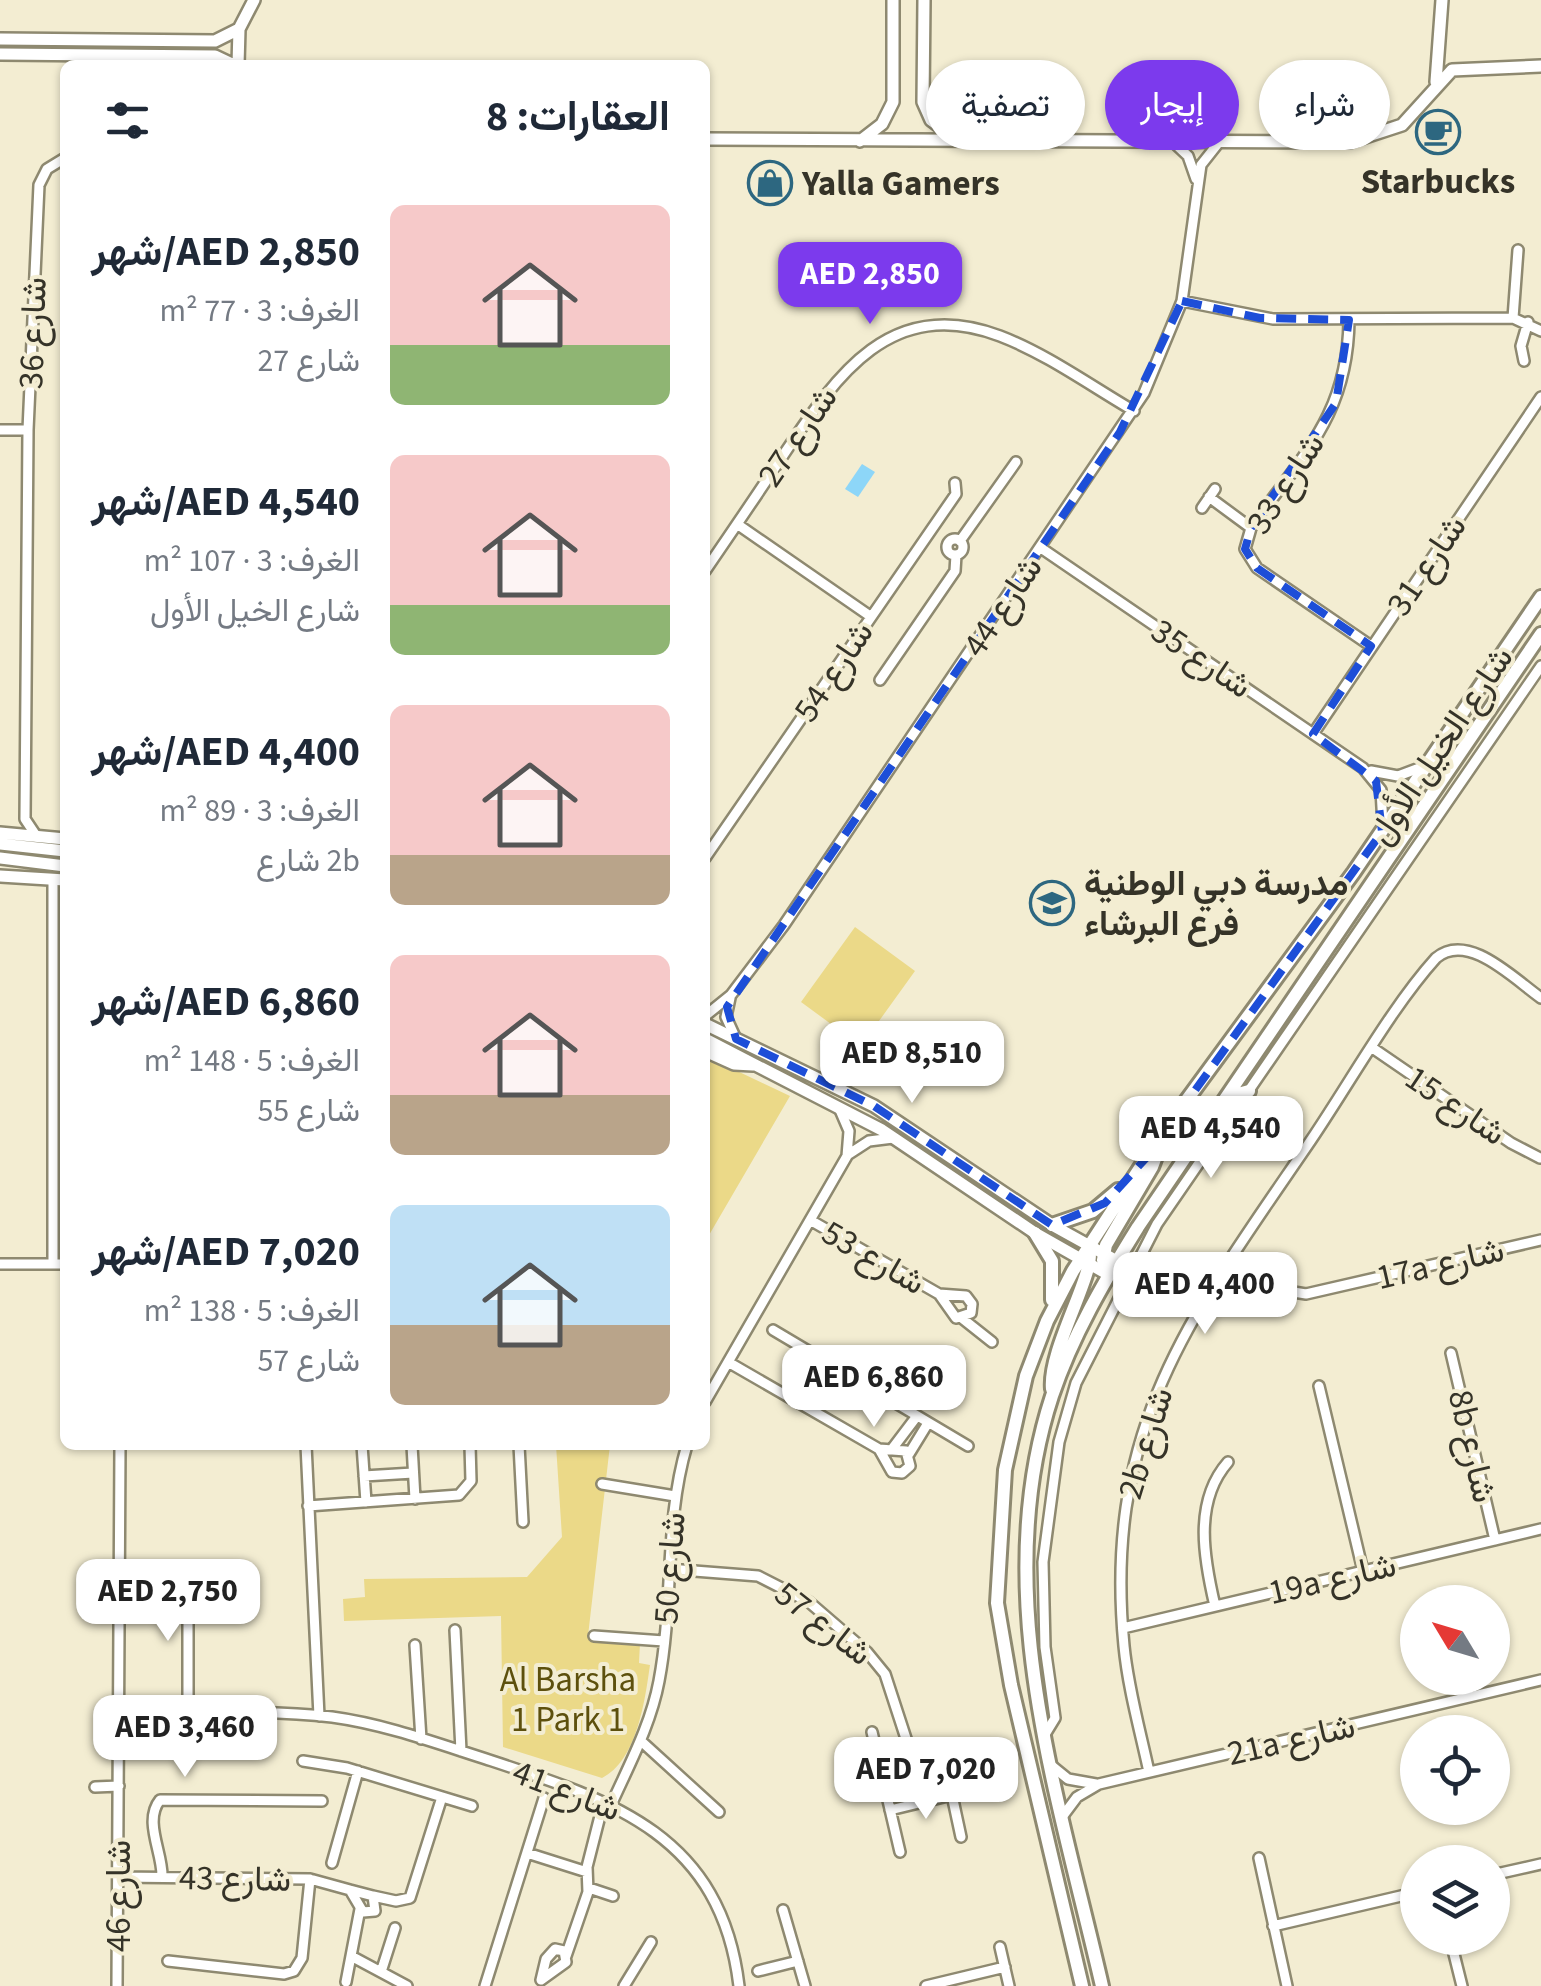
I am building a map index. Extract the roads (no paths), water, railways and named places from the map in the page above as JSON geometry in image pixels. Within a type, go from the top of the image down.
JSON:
[{"type":"main road","name":"شارع الخيل الأول","points":[[1088,1246],[1164,1130],[1382,832],[1541,597]]},
{"type":"main road","name":"شارع الخيل الأول","points":[[1099,1986],[1044,1736],[1032,1660],[1026,1556],[1033,1474],[1053,1393],[1109,1275],[1110,1258],[1227,1096],[1541,634]]},
{"type":"main road","points":[[1227,1096],[1249,1090]]},
{"type":"main road","points":[[1110,1258],[1152,1167],[1164,1130]]},
{"type":"main road","points":[[1052,1225],[1099,1208],[1146,1158]]},
{"type":"main road","points":[[1035,1232],[1054,1271],[1047,1321],[1022,1391],[1008,1454],[997,1593],[1005,1658],[1082,1986]]},
{"type":"main road","points":[[1047,1321],[1093,1254],[1088,1246]]},
{"type":"main road","points":[[1053,1393],[1055,1353],[1086,1262]]},
{"type":"main road","points":[[1072,1942],[1085,1943],[1099,1986]]},
{"type":"street","points":[[236,60],[239,30],[254,0]]},
{"type":"street","points":[[860,140],[882,124],[891,110],[893,0]]},
{"type":"street","points":[[924,0],[926,106]]},
{"type":"street","points":[[1435,86],[1442,52],[1442,0]]},
{"type":"street","points":[[0,39],[215,41],[239,30]]},
{"type":"street","points":[[0,54],[106,60],[215,56],[224,60]]},
{"type":"street","points":[[1239,139],[1340,142],[1373,137],[1410,118],[1447,72],[1464,66],[1541,66]]},
{"type":"street","points":[[710,139],[926,140]]},
{"type":"street","points":[[1182,150],[1188,156],[1197,182]]},
{"type":"street","name":"شارع 44","points":[[710,1012],[730,996],[836,852],[1134,411],[1182,301],[1197,182],[1205,157],[1212,150]]},
{"type":"street","name":"شارع 36","points":[[25,819],[28,430],[39,186],[50,166],[60,161]]},
{"type":"street","points":[[1513,318],[1518,250]]},
{"type":"street","points":[[1182,301],[1260,318],[1513,318],[1541,331]]},
{"type":"street","name":"شارع 33","points":[[1349,320],[1346,371],[1336,404],[1251,528],[1245,549],[1251,563],[1371,646]]},
{"type":"street","points":[[1524,361],[1521,346],[1528,322]]},
{"type":"street","name":"شارع 27","points":[[710,563],[844,369],[884,341],[906,332],[954,327],[1001,336],[1134,411]]},
{"type":"street","name":"شارع 31","points":[[1313,734],[1541,397]]},
{"type":"street","points":[[0,430],[28,430]]},
{"type":"street","points":[[880,680],[957,568],[956,554],[949,552],[953,542],[1016,462]]},
{"type":"street","name":"شارع 54","points":[[710,851],[956,494],[955,483]]},
{"type":"street","points":[[1202,508],[1212,493],[1251,528]]},
{"type":"street","points":[[737,524],[870,616]]},
{"type":"street","points":[[931,529],[953,542]]},
{"type":"street","name":"شارع 35","points":[[1042,548],[1364,768]]},
{"type":"street","points":[[1044,1736],[1055,1718],[1045,1647],[1044,1562],[1056,1463],[1070,1402],[1137,1258],[1541,666]]},
{"type":"street","points":[[1364,768],[1398,776],[1429,762]]},
{"type":"street","points":[[1364,768],[1384,799],[1382,832]]},
{"type":"street","points":[[6,834],[25,819],[38,837]]},
{"type":"street","points":[[6,834],[60,839]]},
{"type":"street","points":[[0,844],[60,851]]},
{"type":"street","points":[[0,858],[60,865]]},
{"type":"street","points":[[0,876],[59,879],[53,1264]]},
{"type":"street","name":"2b شارع","points":[[1149,1772],[1123,1628],[1121,1543],[1138,1441],[1178,1347],[1232,1256],[1440,954],[1452,949],[1470,950],[1541,998]]},
{"type":"street","points":[[730,996],[726,1017],[736,1039]]},
{"type":"street","points":[[710,1026],[874,1106],[1052,1225],[1110,1258]]},
{"type":"street","points":[[710,1042],[896,1139],[1035,1232],[1109,1275]]},
{"type":"street","name":"شارع 15","points":[[1374,1049],[1510,1143],[1540,1158]]},
{"type":"street","points":[[710,1052],[739,1065],[755,1065]]},
{"type":"street","points":[[710,1393],[846,1156],[849,1131],[838,1108]]},
{"type":"street","points":[[846,1156],[869,1141],[896,1139]]},
{"type":"street","name":"شارع 53","points":[[810,1220],[939,1294]]},
{"type":"street","name":"17a شارع","points":[[1232,1256],[1281,1290],[1306,1294],[1541,1240]]},
{"type":"street","points":[[0,1264],[60,1264]]},
{"type":"street","points":[[939,1294],[969,1298],[972,1310],[963,1319]]},
{"type":"street","points":[[939,1294],[954,1316],[992,1342]]},
{"type":"street","points":[[774,1330],[968,1446]]},
{"type":"street","name":"8b شارع","points":[[1451,1353],[1495,1540]]},
{"type":"street","points":[[728,1362],[878,1449],[895,1473],[910,1466],[909,1454],[928,1423]]},
{"type":"street","points":[[1319,1386],[1363,1571]]},
{"type":"street","points":[[892,1449],[917,1416]]},
{"type":"street","points":[[878,1449],[909,1454]]},
{"type":"street","name":"شارع 46","points":[[117,1986],[120,1450]]},
{"type":"street","points":[[306,1450],[319,1716]]},
{"type":"street","points":[[362,1450],[366,1502]]},
{"type":"street","points":[[412,1450],[415,1499]]},
{"type":"street","points":[[308,1506],[454,1496],[467,1490],[472,1477],[470,1450]]},
{"type":"street","points":[[518,1450],[523,1522]]},
{"type":"street","name":"شارع 50","points":[[612,1803],[641,1741],[656,1697],[674,1496],[686,1450]]},
{"type":"street","points":[[1215,1606],[1204,1529],[1212,1490],[1228,1462]]},
{"type":"street","points":[[364,1476],[413,1474]]},
{"type":"street","points":[[602,1484],[674,1496]]},
{"type":"street","name":"19a شارع","points":[[1123,1628],[1541,1529]]},
{"type":"street","name":"شارع 57","points":[[670,1569],[758,1576],[809,1602],[880,1666],[894,1691],[913,1760]]},
{"type":"street","points":[[188,1574],[188,1713]]},
{"type":"street","points":[[96,1595],[120,1596]]},
{"type":"street","points":[[455,1630],[461,1751]]},
{"type":"street","points":[[594,1636],[664,1641]]},
{"type":"street","points":[[415,1646],[420,1739]]},
{"type":"street","name":"21a شارع","points":[[1062,1816],[1077,1797],[1099,1784],[1541,1680]]},
{"type":"street","name":"شارع 41","points":[[119,1712],[319,1716],[461,1751],[612,1803],[658,1834],[693,1870],[725,1927],[739,1981]]},
{"type":"street","points":[[872,1732],[900,1852]]},
{"type":"street","points":[[641,1741],[719,1812]]},
{"type":"street","points":[[941,1744],[962,1837]]},
{"type":"street","points":[[909,1778],[918,1789],[926,1784],[926,1775],[913,1760]]},
{"type":"street","points":[[909,1778],[913,1760]]},
{"type":"street","points":[[303,1761],[358,1771],[472,1806]]},
{"type":"street","points":[[1050,1764],[1068,1779],[1099,1784]]},
{"type":"street","points":[[926,1775],[947,1770]]},
{"type":"street","points":[[332,1863],[358,1771]]},
{"type":"street","points":[[884,1785],[909,1778]]},
{"type":"street","points":[[95,1787],[119,1786]]},
{"type":"street","points":[[890,1810],[952,1796]]},
{"type":"street","name":"شارع 43","points":[[118,1877],[310,1880],[402,1900],[410,1898],[442,1797]]},
{"type":"street","points":[[485,1986],[544,1798]]},
{"type":"street","points":[[162,1877],[162,1852],[154,1835],[155,1807],[160,1800],[322,1801]]},
{"type":"street","points":[[540,1983],[562,1966],[566,1956],[589,1888],[587,1872],[600,1816]]},
{"type":"street","points":[[527,1853],[587,1872]]},
{"type":"street","points":[[1259,1858],[1287,1986]]},
{"type":"street","points":[[1510,1871],[1541,1864]]},
{"type":"street","points":[[168,1962],[284,1974],[294,1971],[302,1958],[310,1880]]},
{"type":"street","points":[[589,1888],[613,1896]]},
{"type":"street","points":[[350,1890],[360,1909],[368,1914],[375,1911],[372,1895]]},
{"type":"street","points":[[1273,1926],[1400,1896]]},
{"type":"street","points":[[346,1982],[360,1909]]},
{"type":"street","points":[[783,1910],[805,1986]]},
{"type":"street","points":[[380,1972],[395,1928]]},
{"type":"street","points":[[624,1986],[651,1942]]},
{"type":"street","points":[[1000,1947],[1009,1986]]},
{"type":"street","points":[[540,1983],[550,1952],[560,1949],[566,1956]]},
{"type":"street","points":[[1454,1955],[1462,1986]]},
{"type":"street","points":[[351,1956],[407,1986]]},
{"type":"street","points":[[739,1981],[754,1972],[798,1961]]},
{"type":"street","points":[[926,1986],[1005,1967]]},
{"type":"water","points":[[862,464],[875,472],[858,497],[845,489]]},
{"type":"place","name":"Starbucks","points":[[1438,132]]},
{"type":"place","name":"Yalla Gamers","points":[[770,183]]},
{"type":"place","name":"مدرسة دبي الوطنية فرع البرشاء","points":[[1052,903]]},
{"type":"park label","name":"Al Barsha 1 Park 1","points":[[568,1699]]}]
